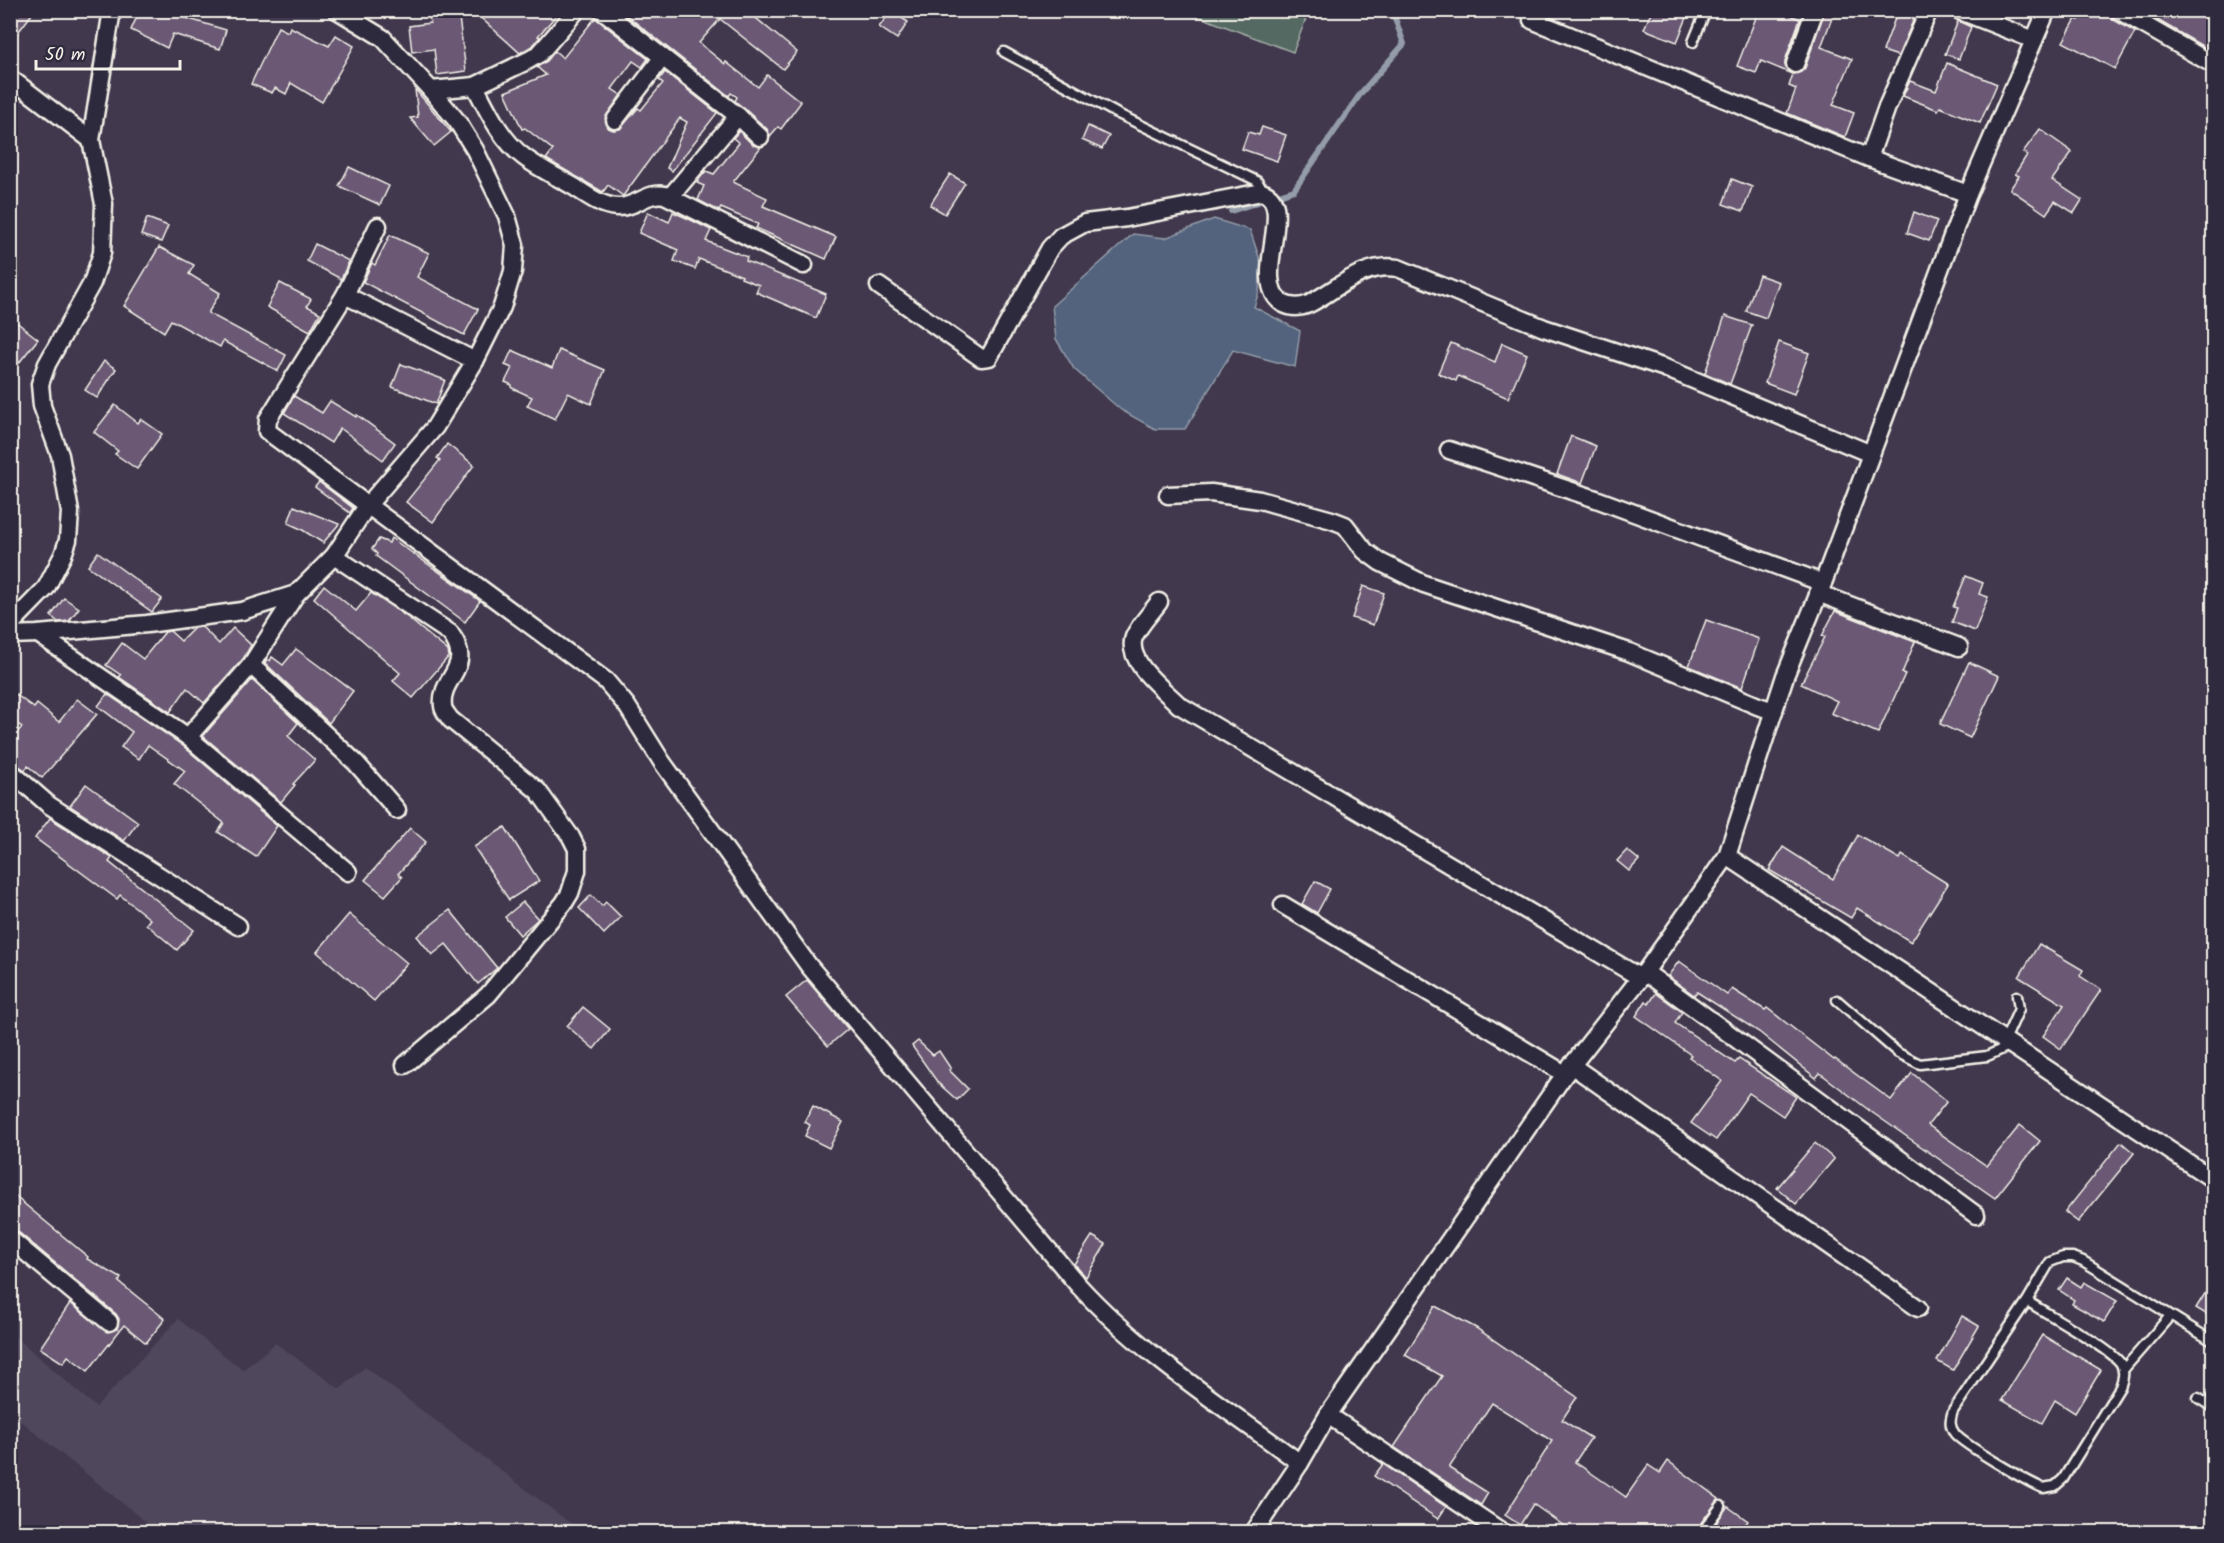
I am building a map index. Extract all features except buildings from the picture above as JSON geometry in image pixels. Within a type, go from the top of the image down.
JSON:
[{"type":"street","points":[[10,626],[46,588],[68,540],[70,512],[60,454],[42,406],[40,384],[47,364],[92,283],[102,253],[104,204],[91,140],[112,10]]},
{"type":"street","points":[[188,736],[251,664],[296,594],[334,556],[367,506],[435,427],[476,361],[502,307],[513,271],[515,244],[499,197],[457,121],[383,38],[337,10]]},
{"type":"street","points":[[431,90],[475,86],[539,54],[577,10]]},
{"type":"street","points":[[602,10],[738,116],[760,137]]},
{"type":"street","points":[[1795,64],[1815,10]]},
{"type":"street","points":[[1869,158],[1887,107],[1929,10]]},
{"type":"street","points":[[1958,10],[2034,40]]},
{"type":"street","points":[[1254,1533],[1328,1415],[1568,1070],[1643,975],[1727,855],[1785,676],[1821,588],[1968,194],[2047,10]]},
{"type":"street","points":[[2118,10],[2214,65]]},
{"type":"street","points":[[1532,20],[1869,158],[1968,194]]},
{"type":"street","points":[[615,120],[662,58]]},
{"type":"street","points":[[10,78],[91,140]]},
{"type":"street","points":[[475,86],[493,120],[509,142],[524,157],[600,203],[626,207],[657,194],[670,197],[804,265]]},
{"type":"street","points":[[670,197],[738,116]]},
{"type":"street","points":[[879,286],[981,358],[986,358],[989,357],[1050,248],[1061,236],[1076,226],[1260,192],[1269,198],[1276,215],[1269,276],[1276,296],[1289,306],[1302,307],[1309,304],[1369,269],[1387,266],[1398,268],[1544,328],[1665,368],[1870,454]]},
{"type":"street","points":[[378,226],[345,295],[268,419],[267,431],[606,681],[627,706],[662,762],[809,966],[1079,1286],[1137,1342],[1300,1463]]},
{"type":"street","points":[[345,295],[476,361]]},
{"type":"street","points":[[1449,450],[1596,499],[1821,588],[1959,648]]},
{"type":"street","points":[[1168,495],[1211,493],[1260,500],[1332,520],[1345,525],[1365,551],[1380,562],[1416,581],[1629,652],[1774,711]]},
{"type":"street","points":[[334,556],[450,633],[458,643],[459,659],[443,698],[444,710],[450,718],[538,791],[577,849],[575,881],[564,903],[488,994],[405,1065]]},
{"type":"street","points":[[10,635],[147,624],[242,611],[296,594]]},
{"type":"street","points":[[1159,602],[1135,636],[1132,647],[1137,663],[1179,705],[1643,975],[1976,1215]]},
{"type":"street","points":[[38,634],[188,736],[348,872]]},
{"type":"street","points":[[251,664],[356,763],[397,810]]},
{"type":"street","points":[[10,771],[49,805],[238,926]]},
{"type":"street","points":[[1727,855],[2214,1180]]},
{"type":"street","points":[[1282,905],[1568,1070],[1918,1308]]},
{"type":"street","points":[[10,1239],[109,1322]]},
{"type":"street","points":[[1328,1415],[1502,1533]]},
{"type":"lane","points":[[1693,42],[1706,10]]},
{"type":"lane","points":[[1004,52],[1116,113],[1257,181],[1269,198]]},
{"type":"lane","points":[[1837,1000],[1898,1053],[1920,1064],[1987,1056],[2008,1042],[2006,1035],[2019,1009],[2017,996]]},
{"type":"lane","points":[[2027,1301],[2113,1355],[2123,1370],[2124,1378],[2062,1479],[2055,1486],[2043,1488],[1960,1440],[1950,1426],[1953,1412],[2050,1263],[2063,1257],[2073,1257],[2214,1342]]},
{"type":"lane","points":[[2123,1370],[2170,1316]]},
{"type":"lane","points":[[2198,1398],[2214,1408]]},
{"type":"lane","points":[[1702,1533],[1721,1506]]},
{"type":"shaded area","points":[[178,1319],[243,1370],[275,1343],[340,1389],[365,1367],[582,1532],[158,1532],[11,1413],[11,1333],[96,1407]]},
{"type":"green space","points":[[1193,10],[1309,11],[1293,52],[1192,14]]},
{"type":"water","points":[[1214,219],[1250,230],[1261,263],[1259,291],[1254,307],[1300,331],[1295,367],[1233,350],[1185,429],[1155,429],[1121,410],[1074,369],[1056,339],[1052,306],[1133,234],[1165,238]]},
{"type":"waterway","points":[[1231,211],[1294,190],[1361,93],[1404,44],[1392,10]]}]
